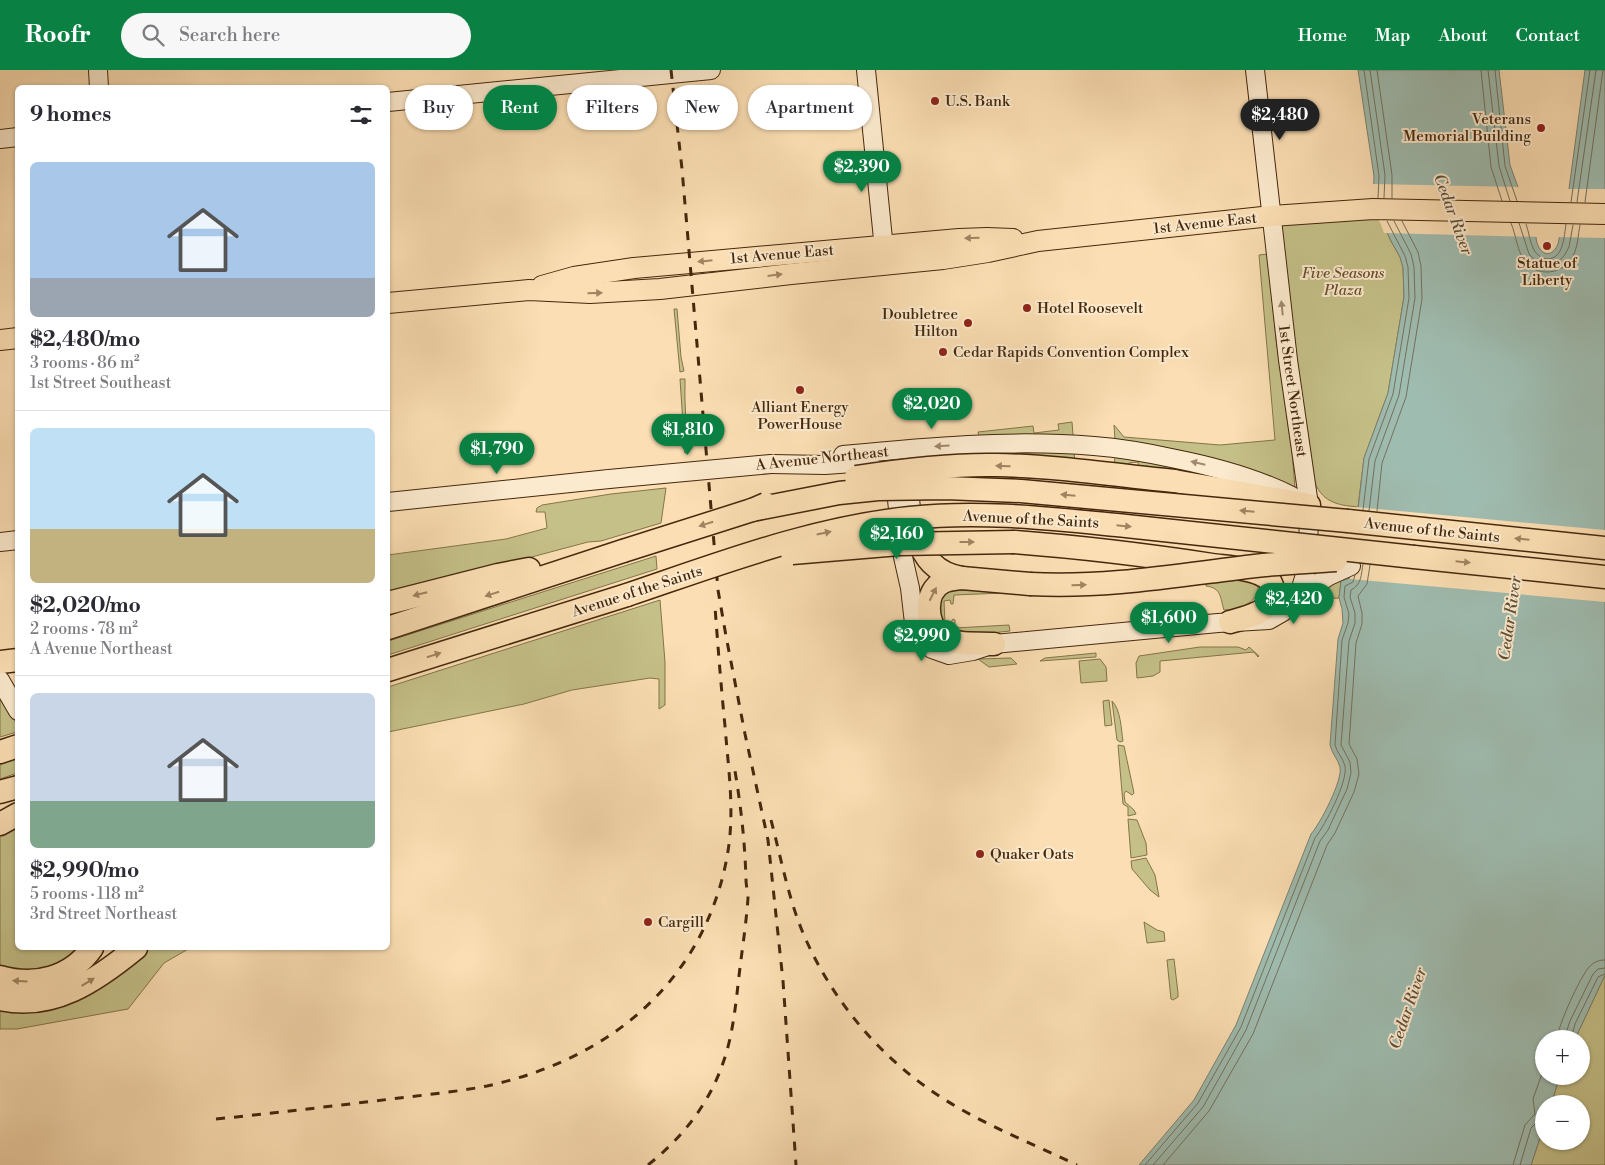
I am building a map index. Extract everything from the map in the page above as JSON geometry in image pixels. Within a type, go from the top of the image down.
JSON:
[{"type":"highway","points":[[390,627],[752,510],[798,491],[822,484],[884,473],[926,468],[1016,466],[1174,482],[1309,505]]},
{"type":"highway","name":"Avenue of the Saints","points":[[752,510],[878,488],[1021,491],[1204,507],[1605,548]]},
{"type":"highway","name":"Avenue of the Saints","points":[[390,669],[627,595],[743,556],[806,538],[879,522],[910,518],[978,514],[1051,518],[1605,577]]},
{"type":"highway","points":[[914,533],[925,555],[935,567],[948,575],[1030,584],[1072,585],[1136,582],[1288,562],[1414,557]]},
{"type":"highway","points":[[743,556],[899,544],[1014,542],[1181,560],[1259,573],[1265,576],[1273,587],[1273,594],[1268,605],[1253,614],[1230,622]]},
{"type":"highway","points":[[1558,543],[1605,542]]},
{"type":"highway","points":[[390,602],[498,575],[614,554]]},
{"type":"highway","points":[[1181,560],[1308,565]]},
{"type":"highway","points":[[962,578],[942,582],[936,588],[929,603],[930,622],[935,630],[948,640],[994,644]]},
{"type":"highway","points":[[0,662],[15,660]]},
{"type":"highway","points":[[0,752],[15,747]]},
{"type":"highway","points":[[0,792],[15,788]]},
{"type":"highway","points":[[0,824],[15,816]]},
{"type":"highway","points":[[0,978],[30,982],[53,977],[64,973],[74,966],[90,950]]},
{"type":"highway","points":[[0,999],[31,1002],[43,1001],[72,992],[133,950]]},
{"type":"main road","name":"1st Avenue East","points":[[390,303],[529,290],[574,277],[634,268],[774,254],[964,256],[1038,241],[1272,216],[1373,209],[1605,214]]},
{"type":"main road","points":[[0,340],[15,338]]},
{"type":"street","points":[[98,70],[99,85]]},
{"type":"street","points":[[390,102],[711,70]]},
{"type":"street","points":[[866,70],[885,255]]},
{"type":"street","name":"1st Street Northeast","points":[[1255,70],[1288,360],[1309,505],[1308,565],[1305,579],[1297,597]]},
{"type":"street","points":[[0,139],[15,137]]},
{"type":"street","name":"A Avenue Northeast","points":[[390,502],[771,464],[834,455],[914,448],[1015,443],[1076,444],[1156,454],[1222,470],[1269,486],[1309,505]]},
{"type":"street","points":[[910,588],[914,533],[907,467],[909,455],[914,448]]},
{"type":"street","points":[[771,464],[818,465],[853,463],[869,466],[885,474],[890,479],[896,490],[903,557],[910,588],[916,631],[920,639],[932,649],[949,655],[973,651],[994,644],[1269,620],[1283,612],[1297,597],[1321,581],[1351,566]]},
{"type":"street","points":[[0,542],[15,540]]},
{"type":"street","points":[[0,680],[14,705]]},
{"type":"green space","name":"Five Seasons Plaza","points":[[1373,210],[1382,221],[1400,257],[1403,267],[1404,297],[1388,393],[1364,458],[1358,507],[1330,501],[1320,492],[1313,478],[1302,396],[1275,245],[1272,216]]},
{"type":"green space","points":[[1268,254],[1276,339],[1292,452],[1295,488],[1115,440],[1114,425],[1124,437],[1220,445],[1275,440],[1259,255]]},
{"type":"green space","points":[[674,309],[677,309],[684,371],[680,372]]},
{"type":"green space","points":[[680,379],[685,379],[687,453],[685,453]]},
{"type":"green space","points":[[1072,422],[1073,435],[1071,437],[979,437],[978,432],[1033,426],[1034,433],[1059,430],[1058,424]]},
{"type":"green space","points":[[1074,451],[1075,465],[955,456]]},
{"type":"green space","points":[[1115,455],[1146,459],[1242,482],[1139,470],[1138,462],[1129,463],[1130,471],[1114,469]]},
{"type":"green space","points":[[666,488],[661,523],[601,541],[588,542],[390,593],[390,555],[506,539],[547,528],[545,512],[536,512],[537,508],[542,505],[611,494]]},
{"type":"green space","points":[[656,556],[657,569],[390,654],[390,640]]},
{"type":"green space","points":[[1248,577],[1258,585],[1258,594],[1247,604],[1234,609],[1224,610],[1218,591],[1206,586],[1206,583]]},
{"type":"green space","points":[[1341,581],[1339,598],[1328,597],[1320,590]]},
{"type":"green space","points":[[953,587],[1004,593],[954,595],[953,604],[951,604],[950,600],[944,601],[945,623],[950,623],[953,619],[955,620],[955,628],[1009,625],[1010,631],[963,636],[941,625],[939,599]]},
{"type":"green space","points":[[660,600],[665,662],[665,705],[659,709],[659,679],[650,678],[572,690],[524,704],[390,732],[390,686]]},
{"type":"green space","points":[[1200,647],[1238,647],[1246,650],[1249,647],[1259,656],[1254,652],[1160,661],[1160,672],[1153,676],[1137,678],[1136,663],[1139,656]]},
{"type":"green space","points":[[1096,653],[1096,657],[1040,661],[1045,658]]},
{"type":"green space","points":[[1011,658],[1017,664],[989,667],[978,659]]},
{"type":"green space","points":[[1100,659],[1106,667],[1107,681],[1081,683],[1079,661]]},
{"type":"green space","points":[[0,695],[15,721],[15,733],[0,737]]},
{"type":"green space","points":[[1109,700],[1112,725],[1105,726],[1103,701]]},
{"type":"green space","points":[[1112,701],[1117,709],[1120,720],[1123,741],[1120,742],[1117,740]]},
{"type":"green space","points":[[1118,745],[1124,746],[1134,793],[1132,795],[1126,791],[1124,794],[1125,802],[1136,814],[1128,816],[1128,807],[1123,804]]},
{"type":"green space","points":[[15,760],[15,774],[0,779],[0,765]]},
{"type":"green space","points":[[1128,819],[1137,820],[1146,843],[1147,855],[1131,858]]},
{"type":"green space","points":[[15,820],[15,950],[83,950],[61,968],[0,972],[0,828]]},
{"type":"green space","points":[[1146,858],[1155,875],[1159,897],[1150,890],[1132,869],[1131,861]]},
{"type":"green space","points":[[1144,922],[1164,932],[1165,941],[1147,943]]},
{"type":"green space","points":[[140,950],[187,950],[164,963],[128,1009],[17,1029],[0,1029],[0,1005]]},
{"type":"green space","points":[[1174,959],[1178,997],[1173,1000],[1171,999],[1167,960]]},
{"type":"green space","points":[[1605,975],[1605,1165],[1531,1165],[1536,1150],[1590,1150],[1590,1095],[1554,1095],[1557,1085],[1590,1085],[1590,1030],[1579,1030]]},
{"type":"water","name":"Cedar River","points":[[1358,70],[1499,70],[1510,165],[1539,247],[1544,253],[1551,253],[1558,244],[1569,189],[1585,70],[1605,70],[1605,975],[1579,1030],[1535,1030],[1535,1085],[1557,1085],[1554,1095],[1535,1095],[1536,1150],[1531,1165],[1139,1165],[1194,1100],[1236,1025],[1311,834],[1330,802],[1338,782],[1340,767],[1330,745],[1338,639],[1343,623],[1339,598],[1341,581],[1350,578],[1364,458],[1388,393],[1404,297],[1403,268],[1400,257],[1382,221],[1373,210],[1374,176]]},
{"type":"pier","points":[[1373,184],[1520,187],[1539,237],[1384,233],[1380,222],[1373,214]]},
{"type":"pier","points":[[1566,189],[1605,189],[1605,238],[1556,237]]},
{"type":"pier","points":[[1356,507],[1605,530],[1605,602],[1350,579],[1351,568],[1348,568]]},
{"type":"railway","points":[[671,70],[682,169],[718,590],[745,734],[768,840],[783,981],[796,1165]]},
{"type":"railway","points":[[216,1119],[451,1092],[487,1086],[517,1078],[575,1056],[601,1041],[650,1003],[670,981],[697,942],[710,916],[720,888],[727,859],[731,800],[715,607]]},
{"type":"railway","points":[[648,1165],[683,1132],[702,1106],[717,1078],[731,1034],[748,898],[745,852],[735,771]]},
{"type":"railway","points":[[771,820],[789,891],[803,933],[831,985],[847,1010],[866,1033],[909,1074],[957,1107],[1001,1130],[1077,1165]]},
{"type":"place","name":"U.S. Bank","points":[[935,101]]},
{"type":"place","name":"Veterans Memorial Building","points":[[1541,128]]},
{"type":"place","name":"Statue of Liberty","points":[[1547,246]]},
{"type":"place","name":"Hotel Roosevelt","points":[[1027,308]]},
{"type":"place","name":"Doubletree Hilton","points":[[968,323]]},
{"type":"place","name":"Cedar Rapids Convention Complex","points":[[943,352]]},
{"type":"place","name":"Alliant Energy PowerHouse","points":[[800,390]]},
{"type":"place","name":"Quaker Oats","points":[[980,854]]},
{"type":"place","name":"Cargill","points":[[648,922]]}]
